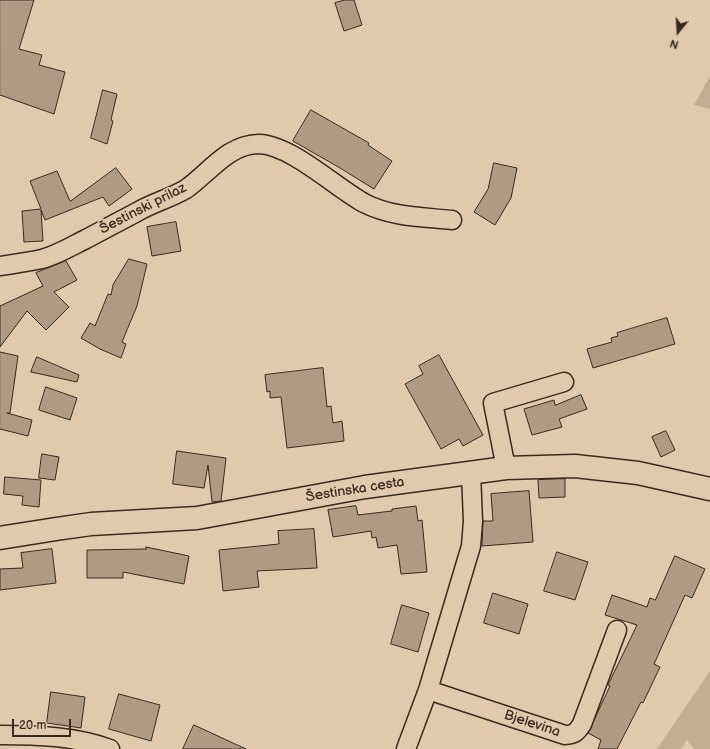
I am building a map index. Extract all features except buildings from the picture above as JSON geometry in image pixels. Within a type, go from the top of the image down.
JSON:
[{"type":"main road","name":"Šestinska cesta","points":[[0,538],[91,524],[197,518],[365,486],[506,468],[575,466],[638,473],[710,489]]},
{"type":"street","name":"Šestinski prilaz","points":[[0,266],[42,259],[75,245],[137,212],[186,189],[223,158],[250,144],[261,144],[291,155],[364,203],[380,210],[396,214],[452,220]]},
{"type":"street","points":[[506,468],[493,403],[564,382]]},
{"type":"street","points":[[406,749],[428,690],[471,546],[473,521],[471,473]]},
{"type":"street","name":"Bjelevina","points":[[428,690],[565,735],[571,735],[578,731],[582,724],[617,630]]},
{"type":"street","points":[[0,735],[85,741],[110,749]]},
{"type":"shaded area","points":[[710,76],[710,109],[694,105]]},
{"type":"shaded area","points":[[710,671],[710,749],[694,749],[687,740],[681,749],[657,749]]}]
